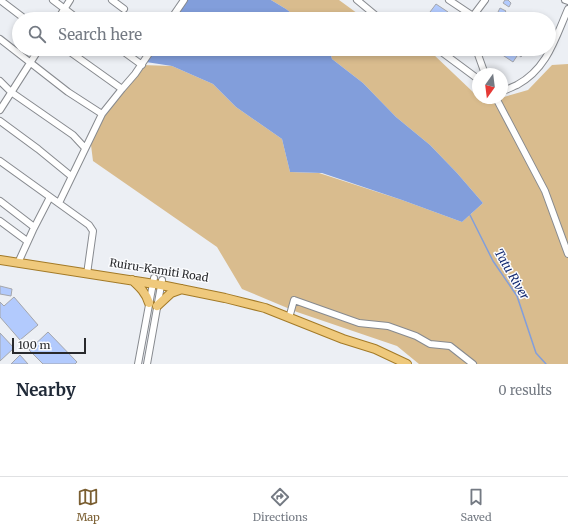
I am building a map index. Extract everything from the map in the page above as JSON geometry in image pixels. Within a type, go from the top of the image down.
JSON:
[{"type":"main road","name":"Ruiru-Kamiti Road","points":[[0,260],[225,293],[249,300],[289,318],[375,349],[407,364]]},
{"type":"main road","name":"Ruiru-Kamiti Road","points":[[87,272],[132,280],[158,282],[265,308]]},
{"type":"main road","points":[[132,280],[146,295],[154,308],[171,293],[182,289]]},
{"type":"street","points":[[0,0],[16,12]]},
{"type":"street","points":[[53,0],[68,12]]},
{"type":"street","points":[[62,12],[70,0]]},
{"type":"street","points":[[112,0],[124,9]]},
{"type":"street","points":[[176,12],[184,0]]},
{"type":"street","points":[[358,0],[372,12]]},
{"type":"street","points":[[449,0],[466,12]]},
{"type":"street","points":[[477,12],[485,0]]},
{"type":"street","points":[[556,37],[568,9]]},
{"type":"street","points":[[0,40],[12,49]]},
{"type":"street","points":[[22,56],[74,96],[102,114]]},
{"type":"street","points":[[0,110],[34,56]]},
{"type":"street","points":[[76,56],[122,89]]},
{"type":"street","points":[[130,56],[142,65]]},
{"type":"street","points":[[59,203],[102,114],[148,56]]},
{"type":"street","points":[[447,56],[472,75]]},
{"type":"street","points":[[479,56],[483,68]]},
{"type":"street","points":[[508,89],[528,79],[541,66],[546,56]]},
{"type":"street","points":[[0,81],[11,92],[73,135],[85,148]]},
{"type":"street","points":[[499,104],[546,191],[568,254]]},
{"type":"street","points":[[0,121],[71,176]]},
{"type":"street","points":[[0,161],[89,225],[93,231],[87,272]]},
{"type":"street","points":[[18,263],[27,241],[50,197]]},
{"type":"street","points":[[0,201],[34,227]]},
{"type":"street","points":[[0,221],[27,241]]},
{"type":"street","points":[[147,364],[158,282]]},
{"type":"street","points":[[289,318],[294,300],[359,323],[388,326],[416,336],[430,344],[450,346],[473,364]]},
{"type":"street","points":[[138,364],[147,312],[154,308]]},
{"type":"shaded area","points":[[271,0],[339,0],[355,12],[290,12]]},
{"type":"shaded area","points":[[331,56],[435,56],[472,91],[472,104],[508,104],[508,96],[528,90],[552,65],[568,64],[568,364],[419,364],[397,346],[297,312],[242,289],[217,247],[93,161],[90,137],[117,95],[142,65],[172,66],[213,84],[236,107],[282,139],[290,172],[319,173],[402,200],[462,222],[483,203],[430,145],[396,117],[363,83],[332,59]]},
{"type":"water","points":[[184,0],[271,0],[290,12],[177,12]]},
{"type":"water","points":[[150,56],[331,56],[332,59],[363,83],[396,117],[430,145],[483,203],[462,222],[322,173],[290,172],[282,139],[236,107],[213,84],[172,66],[146,62]]},
{"type":"building","points":[[505,0],[508,0],[511,3],[509,7],[503,3]]},
{"type":"building","points":[[436,4],[448,12],[430,12]]},
{"type":"building","points":[[500,8],[506,11],[505,12],[498,12]]},
{"type":"building","points":[[504,56],[517,56],[513,62]]},
{"type":"building","points":[[0,286],[12,289],[11,296],[0,294]]},
{"type":"building","points":[[14,297],[38,325],[20,340],[0,317],[0,302],[4,306]]},
{"type":"building","points":[[48,332],[77,362],[75,364],[43,364],[29,350]]},
{"type":"building","points":[[0,333],[14,348],[0,361]]},
{"type":"building","points":[[20,355],[28,364],[11,364]]},
{"type":"waterway","name":"Tatu River","points":[[470,215],[493,261],[517,296],[536,353],[546,364]]}]
